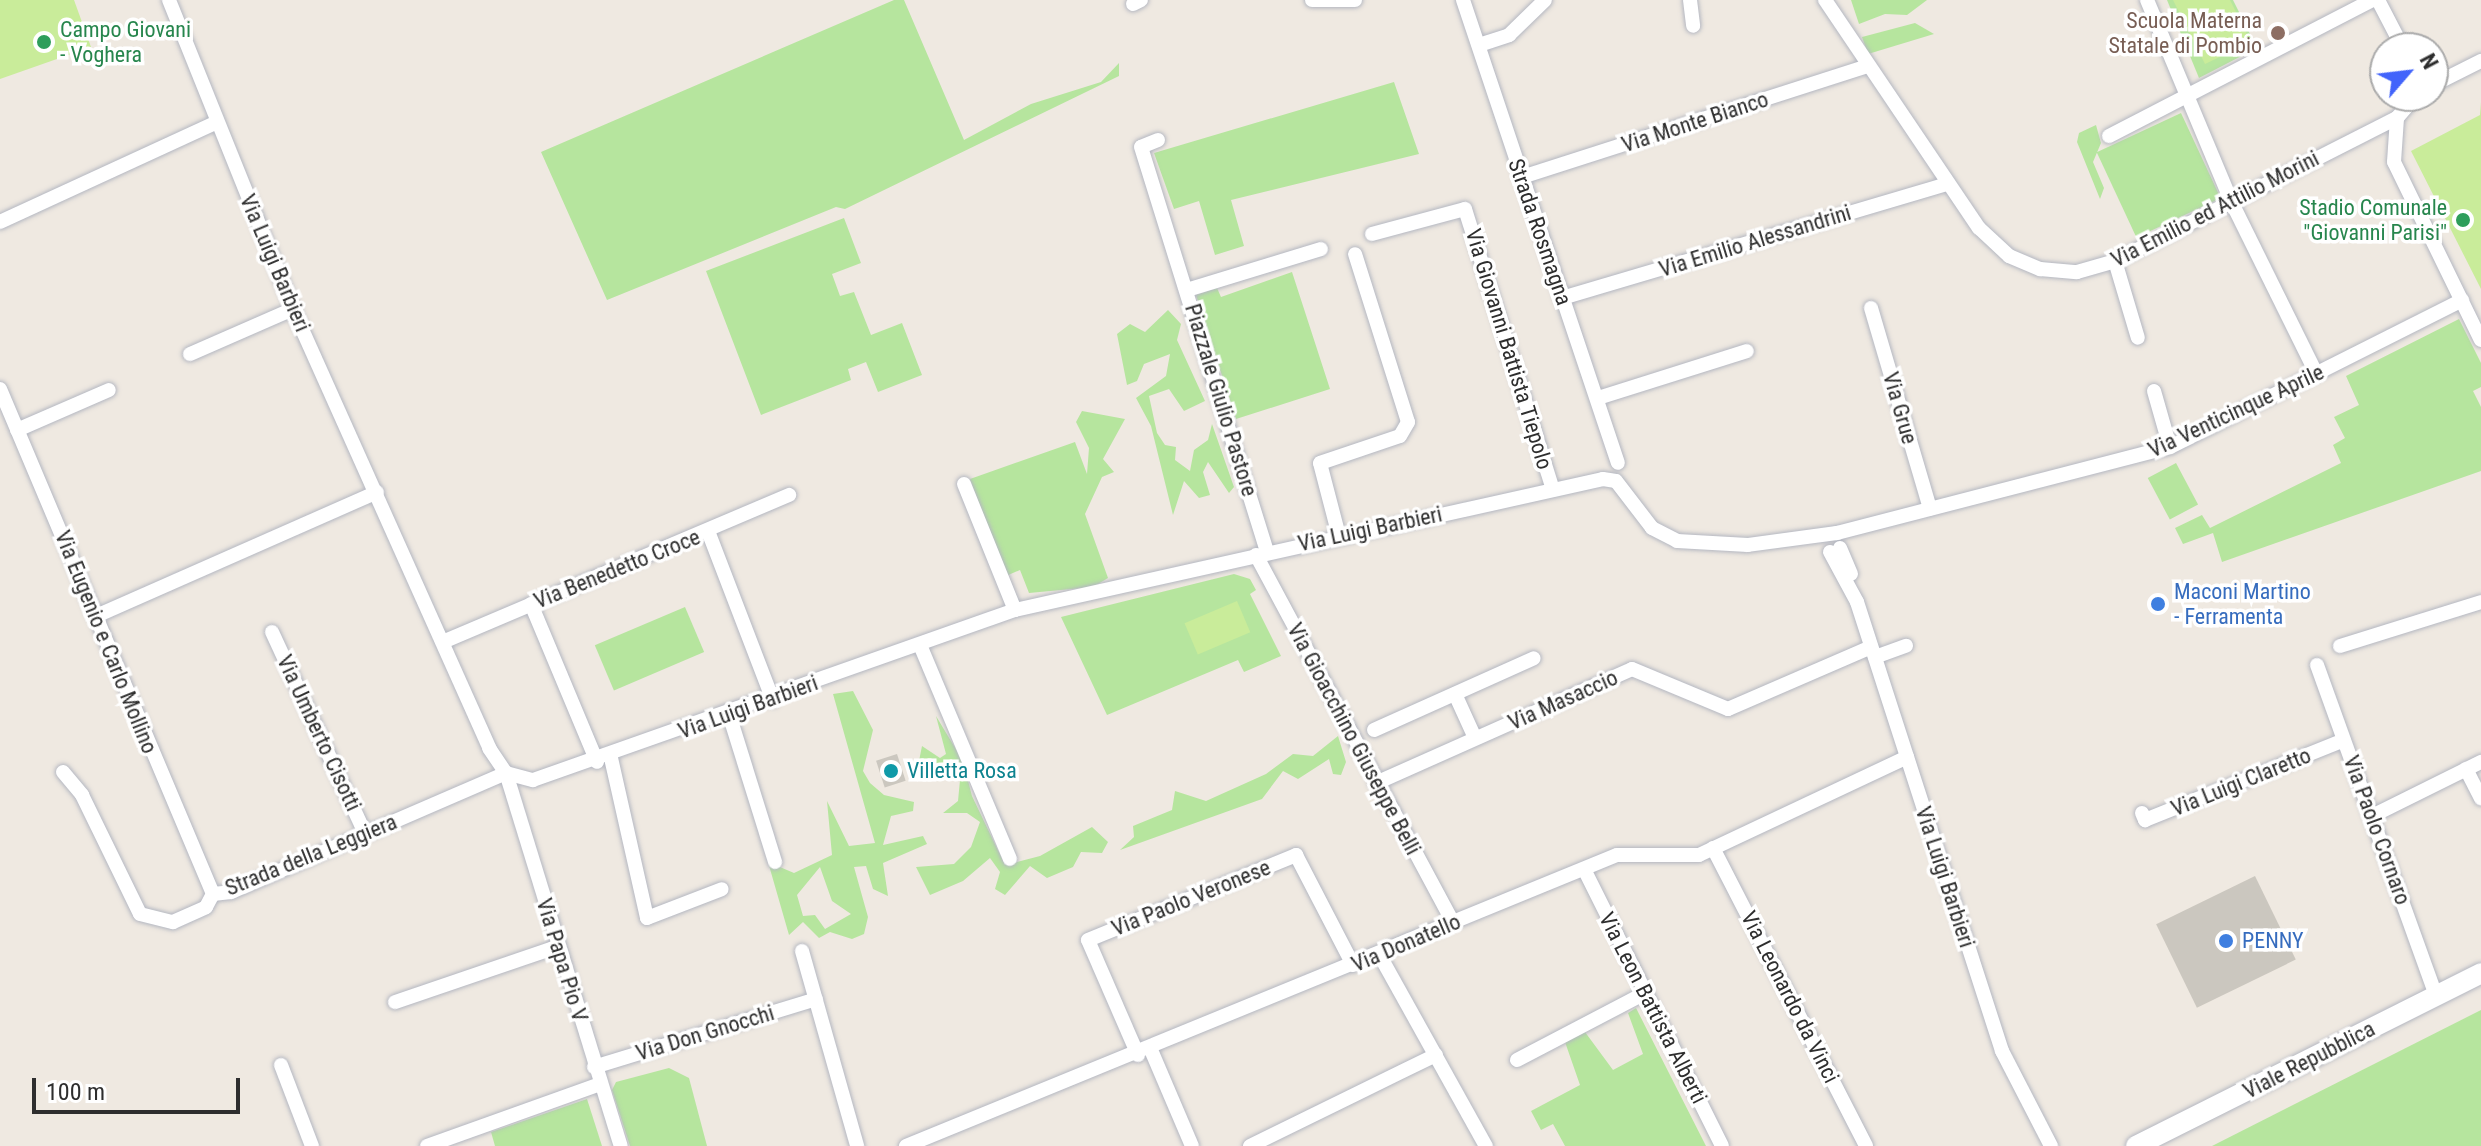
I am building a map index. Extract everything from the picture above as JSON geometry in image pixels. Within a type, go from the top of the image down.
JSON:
[{"type":"main road","name":"Viale Repubblica","points":[[2136,1146],[2481,973]]},
{"type":"street","name":"Via Luigi Barbieri","points":[[169,0],[293,309],[506,773],[533,780],[604,760],[1015,610],[1603,479]]},
{"type":"street","points":[[1312,0],[1355,0]]},
{"type":"street","name":"Strada Rosmagna","points":[[1463,0],[1598,398],[1626,490]]},
{"type":"street","points":[[1479,45],[1509,35],[1545,0]]},
{"type":"street","points":[[1690,0],[1693,26]]},
{"type":"street","name":"Via Emilio ed Attilio Morini","points":[[1825,0],[1948,184],[1993,244],[2029,266],[2077,272],[2115,261],[2397,118]]},
{"type":"street","points":[[2147,0],[2231,201],[2316,373]]},
{"type":"street","points":[[2109,136],[2372,0]]},
{"type":"street","points":[[2378,0],[2395,32]]},
{"type":"street","points":[[2449,77],[2481,61]]},
{"type":"street","name":"Via Monte Bianco","points":[[1522,177],[1868,66]]},
{"type":"street","points":[[2402,112],[2397,118],[2394,162],[2481,340]]},
{"type":"street","points":[[0,222],[217,122]]},
{"type":"street","points":[[1158,140],[1141,147],[1187,290]]},
{"type":"street","name":"Via Emilio Alessandrini","points":[[1562,298],[1948,184]]},
{"type":"street","name":"Via Giovanni Battista Tiepolo","points":[[1372,234],[1465,209],[1553,490]]},
{"type":"street","name":"Piazzale Giulio Pastore","points":[[1262,553],[1187,290],[1321,249]]},
{"type":"street","points":[[1339,536],[1320,463],[1400,436],[1408,422],[1355,254]]},
{"type":"street","points":[[2115,261],[2138,338]]},
{"type":"street","name":"Via Venticinque Aprile","points":[[1832,543],[1859,525],[2170,447],[2462,300]]},
{"type":"street","name":"Via Grue","points":[[1871,308],[1930,508]]},
{"type":"street","points":[[190,354],[293,309]]},
{"type":"street","points":[[1598,398],[1747,351]]},
{"type":"street","name":"Via Eugenio e Carlo Mollino","points":[[0,389],[213,894]]},
{"type":"street","points":[[17,430],[109,390]]},
{"type":"street","points":[[2154,391],[2170,447]]},
{"type":"street","points":[[1618,463],[1603,479],[1626,490],[1652,528],[1677,541],[1832,543]]},
{"type":"street","points":[[964,484],[1015,610]]},
{"type":"street","points":[[96,616],[377,492]]},
{"type":"street","name":"Via Benedetto Croce","points":[[445,641],[789,495]]},
{"type":"street","points":[[708,531],[773,700]]},
{"type":"street","name":"Via Luigi Barbieri","points":[[1832,543],[1857,602],[2002,1051],[2051,1146]]},
{"type":"street","name":"Via Gioacchino Giuseppe Belli","points":[[1262,553],[1376,783],[1453,923]]},
{"type":"street","points":[[2340,646],[2481,602]]},
{"type":"street","points":[[531,604],[604,760],[647,918],[722,889]]},
{"type":"street","name":"Via Umberto Cisotti","points":[[272,632],[365,833]]},
{"type":"street","points":[[920,645],[1010,859]]},
{"type":"street","name":"Via Masaccio","points":[[1376,783],[1632,669],[1728,709],[1873,652],[1906,646]]},
{"type":"street","points":[[1374,730],[1534,658]]},
{"type":"street","name":"Via Paolo Cornaro","points":[[2317,665],[2436,996]]},
{"type":"street","points":[[1455,694],[1481,736]]},
{"type":"street","points":[[729,714],[775,862]]},
{"type":"street","name":"Via Luigi Claretto","points":[[2142,813],[2145,820],[2344,740]]},
{"type":"street","name":"Via Donatello","points":[[906,1146],[1144,1053],[1617,855],[1699,855],[1907,757]]},
{"type":"street","points":[[2372,816],[2481,762]]},
{"type":"street","points":[[2466,769],[2481,798]]},
{"type":"street","name":"Strada della Leggiera","points":[[63,772],[82,795],[140,914],[173,922],[206,907],[213,894],[506,773]]},
{"type":"street","name":"Via Papa Pio V","points":[[506,773],[557,947],[621,1146]]},
{"type":"street","name":"Via Leonardo da Vinci","points":[[1713,848],[1866,1146]]},
{"type":"street","name":"Via Paolo Veronese","points":[[1144,1053],[1088,940],[1296,855],[1353,965]]},
{"type":"street","name":"Via Leon Battista Alberti","points":[[1584,869],[1722,1146]]},
{"type":"street","points":[[395,1002],[557,947]]},
{"type":"street","points":[[802,951],[857,1146]]},
{"type":"street","points":[[1379,954],[1486,1146]]},
{"type":"street","points":[[1517,1060],[1645,993]]},
{"type":"street","name":"Via Don Gnocchi","points":[[594,1067],[816,999]]},
{"type":"street","points":[[1144,1053],[1192,1146]]},
{"type":"street","points":[[1250,1146],[1436,1055]]},
{"type":"street","points":[[281,1065],[312,1146]]},
{"type":"street","points":[[427,1146],[600,1084]]},
{"type":"green space","name":"Campo Giovani - Voghera","points":[[0,0],[74,0],[91,47],[0,79]]},
{"type":"green space","points":[[894,0],[904,0],[964,140],[1031,104],[1101,82],[1119,63],[1119,76],[845,209],[836,207],[607,300],[541,152]]},
{"type":"green space","points":[[1851,0],[1927,0],[1907,15],[1885,14],[1859,24]]},
{"type":"green space","points":[[2167,0],[2233,0],[2257,48],[2199,78]]},
{"type":"green space","points":[[2173,0],[2230,0],[2251,42],[2205,64]]},
{"type":"green space","points":[[1915,23],[1934,34],[1868,54],[1862,37]]},
{"type":"green space","points":[[1394,82],[1419,154],[1231,200],[1244,246],[1215,255],[1199,201],[1174,209],[1154,153]]},
{"type":"green space","name":"Stadio Comunale \"Giovanni Parisi\"","points":[[2481,102],[2481,289],[2411,151],[2480,115]]},
{"type":"green space","points":[[2181,113],[2221,198],[2136,237],[2097,152]]},
{"type":"green space","points":[[2096,125],[2101,143],[2093,162],[2104,188],[2100,199],[2077,142],[2079,133]]},
{"type":"green space","points":[[844,218],[861,263],[832,274],[840,296],[854,292],[871,335],[902,323],[922,375],[878,392],[866,362],[848,369],[851,380],[761,415],[706,271]]},
{"type":"green space","points":[[1292,272],[1330,389],[1236,419],[1196,295],[1217,288],[1221,297]]},
{"type":"green space","points":[[1168,310],[1181,324],[1177,340],[1205,401],[1184,411],[1169,389],[1149,396],[1157,433],[1165,445],[1176,447],[1175,460],[1190,471],[1194,450],[1208,440],[1212,424],[1234,487],[1229,493],[1208,462],[1203,472],[1210,495],[1199,498],[1184,481],[1173,515],[1151,426],[1136,398],[1166,376],[1170,354],[1144,364],[1137,381],[1127,385],[1117,334],[1130,324],[1145,332]]},
{"type":"green space","points":[[2459,319],[2481,363],[2481,387],[2473,391],[2481,407],[2481,471],[2222,562],[2213,533],[2183,544],[2175,528],[2202,515],[2210,528],[2341,463],[2333,445],[2345,438],[2334,417],[2359,405],[2346,376]]},
{"type":"green space","points":[[1082,411],[1125,419],[1103,459],[1114,472],[1102,477],[1085,514],[1108,578],[1093,587],[1029,593],[1020,570],[1006,576],[970,479],[1075,442],[1087,474],[1089,448],[1076,422]]},
{"type":"green space","points":[[2176,463],[2198,504],[2170,520],[2148,478]]},
{"type":"green space","points":[[1234,574],[1250,579],[1256,590],[1250,594],[1281,656],[1244,672],[1238,660],[1107,715],[1061,617]]},
{"type":"green space","points":[[1237,601],[1250,632],[1198,655],[1185,623]]},
{"type":"green space","points":[[685,607],[704,652],[614,690],[595,645]]},
{"type":"green space","points":[[853,691],[873,730],[863,771],[870,783],[884,795],[914,802],[913,811],[891,816],[883,845],[923,836],[927,844],[883,863],[888,896],[873,889],[866,866],[854,867],[868,917],[864,934],[852,939],[830,932],[819,938],[803,922],[789,935],[768,862],[794,873],[832,855],[827,801],[849,846],[875,843],[833,694]],"holes":[[[820,867],[832,901],[851,914],[825,929],[815,915],[803,916],[797,895]]]},
{"type":"green space","points":[[936,716],[963,761],[972,796],[1005,865],[1040,856],[1092,827],[1108,842],[1102,853],[1081,852],[1073,867],[1047,878],[1030,866],[1005,895],[995,889],[1000,872],[990,858],[963,881],[930,895],[916,867],[954,864],[971,847],[980,822],[967,813],[943,813],[958,801],[960,780],[953,770],[923,773],[918,766],[922,746],[940,758],[946,754]]},
{"type":"green space","points":[[1338,736],[1346,762],[1341,775],[1333,774],[1329,759],[1298,779],[1283,771],[1262,799],[1120,850],[1134,837],[1133,826],[1172,810],[1175,791],[1206,801],[1266,774],[1293,754],[1313,756]]},
{"type":"green space","points":[[1636,1008],[1706,1146],[1565,1146],[1553,1124],[1541,1130],[1531,1111],[1580,1085],[1565,1042],[1585,1032],[1613,1070],[1643,1054],[1628,1013]]},
{"type":"green space","points":[[2481,1010],[2481,1146],[2212,1146]]},
{"type":"green space","points":[[669,1068],[689,1078],[707,1146],[630,1146],[612,1090],[616,1082]]},
{"type":"green space","points":[[587,1099],[602,1146],[495,1146],[491,1132]]},
{"type":"building","name":"Villetta Rosa","points":[[897,754],[906,781],[885,787],[876,761]]},
{"type":"building","name":"PENNY","points":[[2255,876],[2296,960],[2197,1008],[2156,924]]},
{"type":"place","name":"Scuola Materna Statale di Pombio","points":[[2278,33]]},
{"type":"place","name":"Campo Giovani - Voghera","points":[[44,42]]},
{"type":"place","name":"Stadio Comunale \"Giovanni Parisi\"","points":[[2463,220]]},
{"type":"place","name":"Maconi Martino - Ferramenta","points":[[2158,604]]},
{"type":"place","name":"Villetta Rosa","points":[[891,771]]},
{"type":"place","name":"PENNY","points":[[2226,941]]}]
